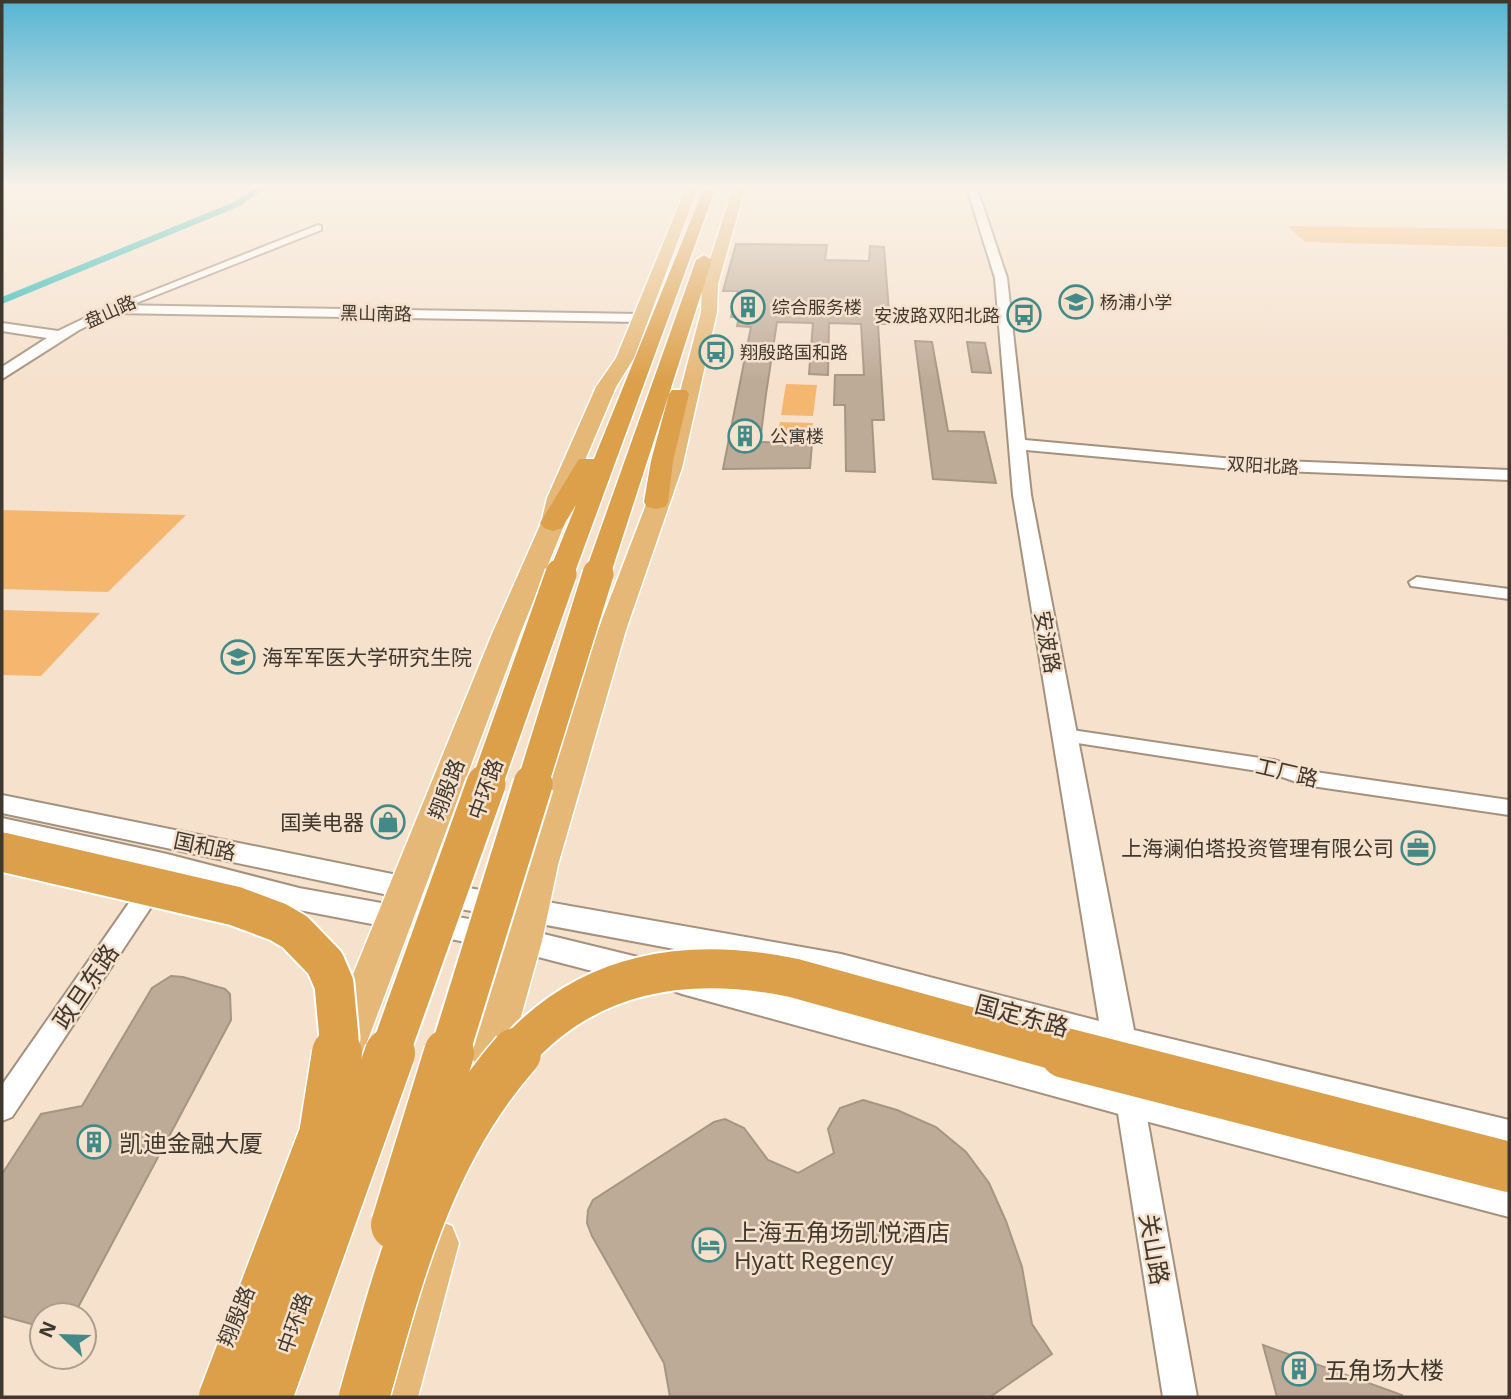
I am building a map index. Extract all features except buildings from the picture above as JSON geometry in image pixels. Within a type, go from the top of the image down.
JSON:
[{"type":"highway","name":"中环路","points":[[343,1397],[580,573],[645,358],[686,250]]},
{"type":"highway","name":"中环路","points":[[267,1397],[580,573],[707,250]]},
{"type":"highway","points":[[656,502],[662,461],[696,328],[697,281]]},
{"type":"highway","points":[[553,523],[645,358]]},
{"type":"highway","points":[[2,852],[222,903],[278,922],[312,947],[325,963],[334,984],[339,1038],[324,1135],[224,1397]]},
{"type":"highway","points":[[364,1397],[423,1208],[444,1157],[465,1120],[516,1053],[568,1007],[626,978],[694,967],[737,969],[826,985],[1175,1083],[1509,1167]]},
{"type":"main road","name":"翔殷路","points":[[203,1397],[553,523],[558,498],[606,387],[625,358],[669,250]]},
{"type":"main road","points":[[353,1397],[540,864],[612,630],[676,449],[709,313],[710,284],[720,250]]},
{"type":"main road","points":[[391,1397],[517,924]]},
{"type":"street","name":"盘山路","points":[[2,374],[60,336],[113,309],[262,250]]},
{"type":"street","name":"安波路","points":[[992,250],[1001,278],[1022,495],[1130,1101]]},
{"type":"street","name":"黑山南路","points":[[113,309],[640,318]]},
{"type":"street","points":[[2,327],[60,336]]},
{"type":"street","name":"双阳北路","points":[[1017,444],[1234,464],[1509,475]]},
{"type":"street","points":[[1417,583],[1509,594]]},
{"type":"street","name":"工厂路","points":[[1065,735],[1275,766],[1306,778],[1509,808]]},
{"type":"street","name":"国和路","points":[[2,804],[402,903]]},
{"type":"street","name":"国和路","points":[[2,828],[167,865],[299,899],[402,903]]},
{"type":"street","name":"政旦东路","points":[[2,1108],[167,865]]},
{"type":"street","points":[[402,903],[517,924],[799,1010],[1130,1101],[1509,1198]]},
{"type":"street","name":"国定东路","points":[[517,924],[841,967],[1120,1041],[1509,1137]]},
{"type":"street","name":"关山路","points":[[1130,1101],[1180,1397]]},
{"type":"shaded area","points":[[786,384],[817,385],[813,416],[781,415]]},
{"type":"shaded area","points":[[780,422],[813,423],[811,441],[777,440]]},
{"type":"shaded area","points":[[2,510],[186,515],[108,592],[2,589]]},
{"type":"shaded area","points":[[2,610],[100,613],[41,676],[2,675]]},
{"type":"waterway","points":[[2,301],[125,250]]},
{"type":"place","name":"杨浦小学","points":[[1076,302]]},
{"type":"place","name":"综合服务楼","points":[[748,307]]},
{"type":"place","name":"安波路双阳北路","points":[[1024,315]]},
{"type":"place","name":"翔殷路国和路","points":[[716,352]]},
{"type":"place","name":"公寓楼","points":[[745,436]]},
{"type":"place","name":"海军军医大学研究生院","points":[[238,657]]},
{"type":"place","name":"国美电器","points":[[388,822]]},
{"type":"place","name":"上海澜伯塔投资管理有限公司","points":[[1418,848]]},
{"type":"place","name":"凯迪金融大厦","points":[[94,1142]]},
{"type":"place","name":"上海五角场凯悦酒店 Hyatt Regency","points":[[709,1245]]},
{"type":"place","name":"五角场大楼","points":[[1299,1369]]}]
